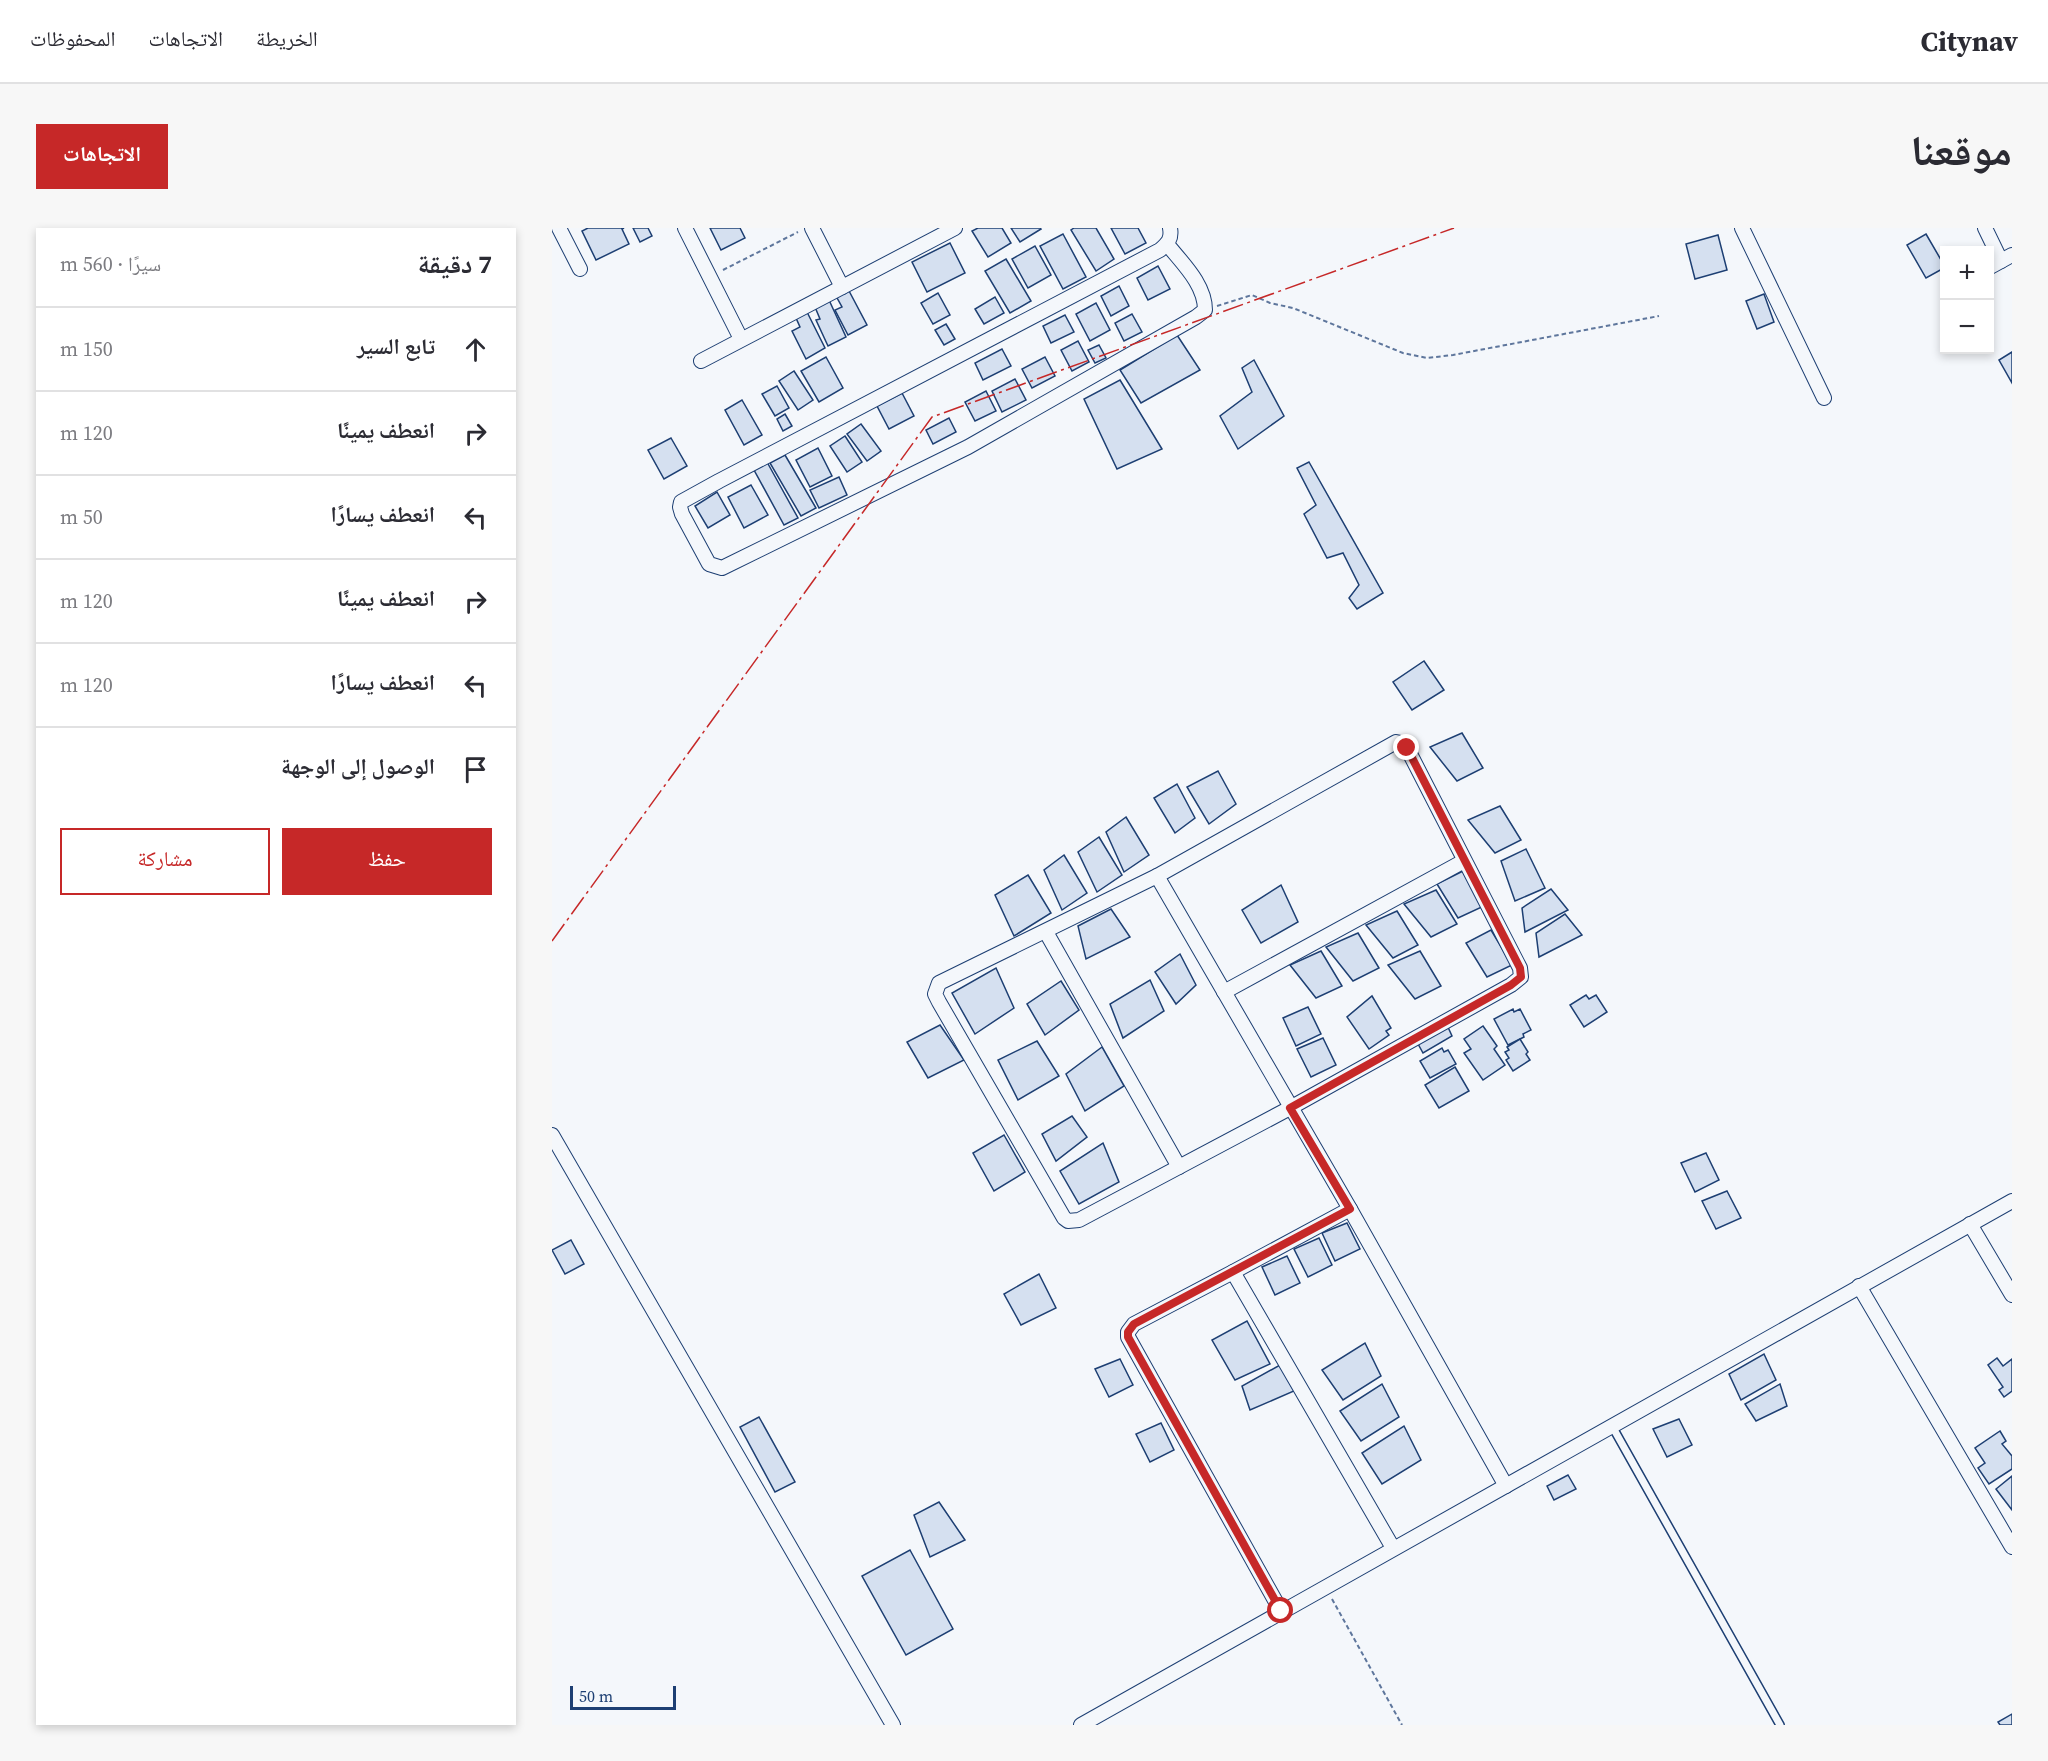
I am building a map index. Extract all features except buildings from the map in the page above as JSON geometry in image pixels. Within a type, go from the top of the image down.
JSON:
[{"type":"street","points":[[559,228],[580,268]]},
{"type":"street","points":[[685,228],[741,339]]},
{"type":"street","points":[[812,228],[842,287]]},
{"type":"street","points":[[701,361],[955,228]]},
{"type":"street","points":[[1167,244],[1197,282],[1203,296],[1205,310],[1196,317],[968,447],[722,568],[709,564],[682,514],[681,502],[1160,250],[1172,236],[1170,228]]},
{"type":"street","points":[[1742,228],[1824,398]]},
{"type":"street","points":[[1985,228],[2001,261]]},
{"type":"street","points":[[1396,742],[1407,748],[1464,861],[1520,968],[1521,977],[1511,985],[1290,1108],[1079,1220],[1068,1221],[1064,1218],[935,994],[939,983],[1157,876],[1396,742]]},
{"type":"street","points":[[1224,992],[1464,861]]},
{"type":"street","points":[[1157,876],[1350,1209],[1506,1486]]},
{"type":"street","points":[[1046,932],[1179,1167]]},
{"type":"street","points":[[552,1135],[893,1725]]},
{"type":"street","points":[[1081,1725],[2012,1201]]},
{"type":"street","points":[[1281,1611],[1128,1337],[1128,1332],[1134,1324],[1350,1209]]},
{"type":"street","points":[[1970,1224],[2012,1295]]},
{"type":"street","points":[[1233,1272],[1393,1548]]},
{"type":"street","points":[[1859,1286],[2012,1547]]},
{"type":"lane","points":[[1612,1426],[1780,1725]]},
{"type":"path","points":[[708,276],[733,266],[806,228]]},
{"type":"path","points":[[1205,310],[1252,295],[1270,303],[1293,308],[1403,352],[1427,358],[1659,316]]},
{"type":"path","points":[[1325,1586],[1402,1725]]},
{"type":"power","points":[[552,941],[932,417],[1454,228]]},
{"type":"route","points":[[1281,1611],[1128,1337],[1128,1332],[1134,1324],[1350,1209],[1290,1108],[1511,985],[1521,977],[1520,968],[1407,748]]}]
